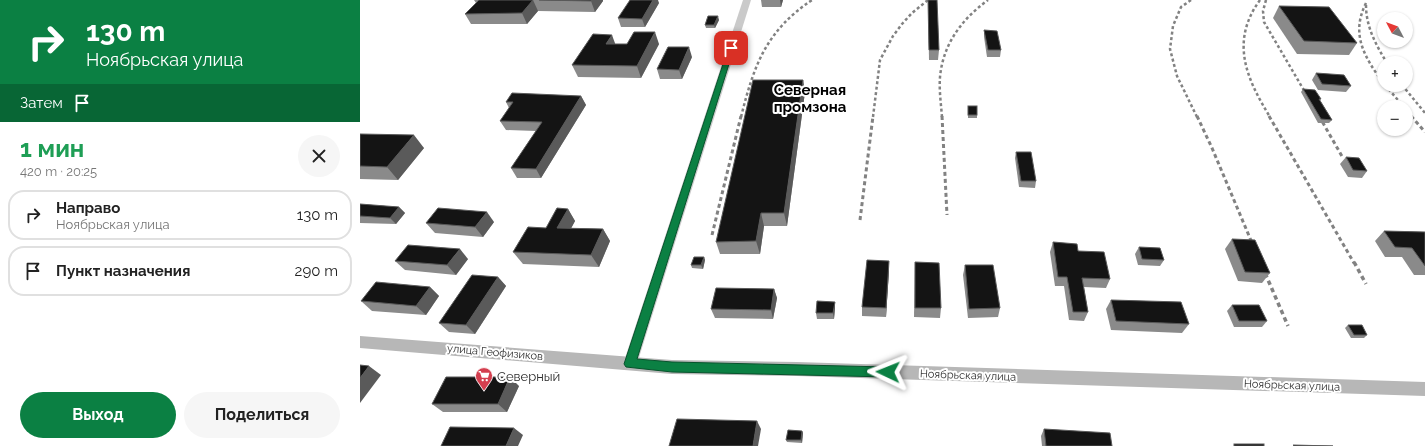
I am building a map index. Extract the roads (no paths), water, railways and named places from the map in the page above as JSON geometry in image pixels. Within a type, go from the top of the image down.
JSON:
[{"type":"main road","name":"улица Геофизиков","points":[[360,342],[630,364]]},
{"type":"main road","name":"Ноябрьская улица","points":[[630,364],[672,367],[805,369],[1425,389]]},
{"type":"street","points":[[630,364],[747,0]]},
{"type":"railway","points":[[741,117],[751,81],[764,51],[783,24],[812,0]]},
{"type":"railway","points":[[873,117],[880,60],[893,36],[902,24],[912,13],[928,0]]},
{"type":"railway","points":[[942,117],[940,77],[945,54],[955,33],[962,24],[988,0]]},
{"type":"railway","points":[[1191,0],[1181,7],[1173,26],[1170,49],[1177,76],[1197,117]]},
{"type":"railway","points":[[1260,0],[1251,15],[1246,30],[1244,45],[1245,59],[1248,74],[1254,88],[1270,117]]},
{"type":"railway","points":[[1266,0],[1263,11],[1264,22],[1309,99]]},
{"type":"railway","points":[[1366,3],[1361,15],[1359,26],[1360,36],[1366,55],[1377,74]]},
{"type":"railway","points":[[1366,5],[1366,13],[1370,28],[1383,56]]},
{"type":"railway","points":[[1391,92],[1398,100]]},
{"type":"railway","points":[[1408,92],[1425,113]]},
{"type":"railway","points":[[712,235],[741,116]]},
{"type":"railway","points":[[860,220],[873,116]]},
{"type":"railway","points":[[942,116],[947,215]]},
{"type":"railway","points":[[1197,116],[1255,250]]},
{"type":"railway","points":[[1269,116],[1354,263]]},
{"type":"railway","points":[[1319,116],[1343,158]]},
{"type":"railway","points":[[1413,118],[1425,132]]},
{"type":"railway","points":[[1354,262],[1366,284]]},
{"type":"railway","points":[[1262,266],[1288,326]]},
{"type":"place","name":"Северный","points":[[484,391]]},
{"type":"district","name":"Северная промзона","points":[[810,98]]}]
